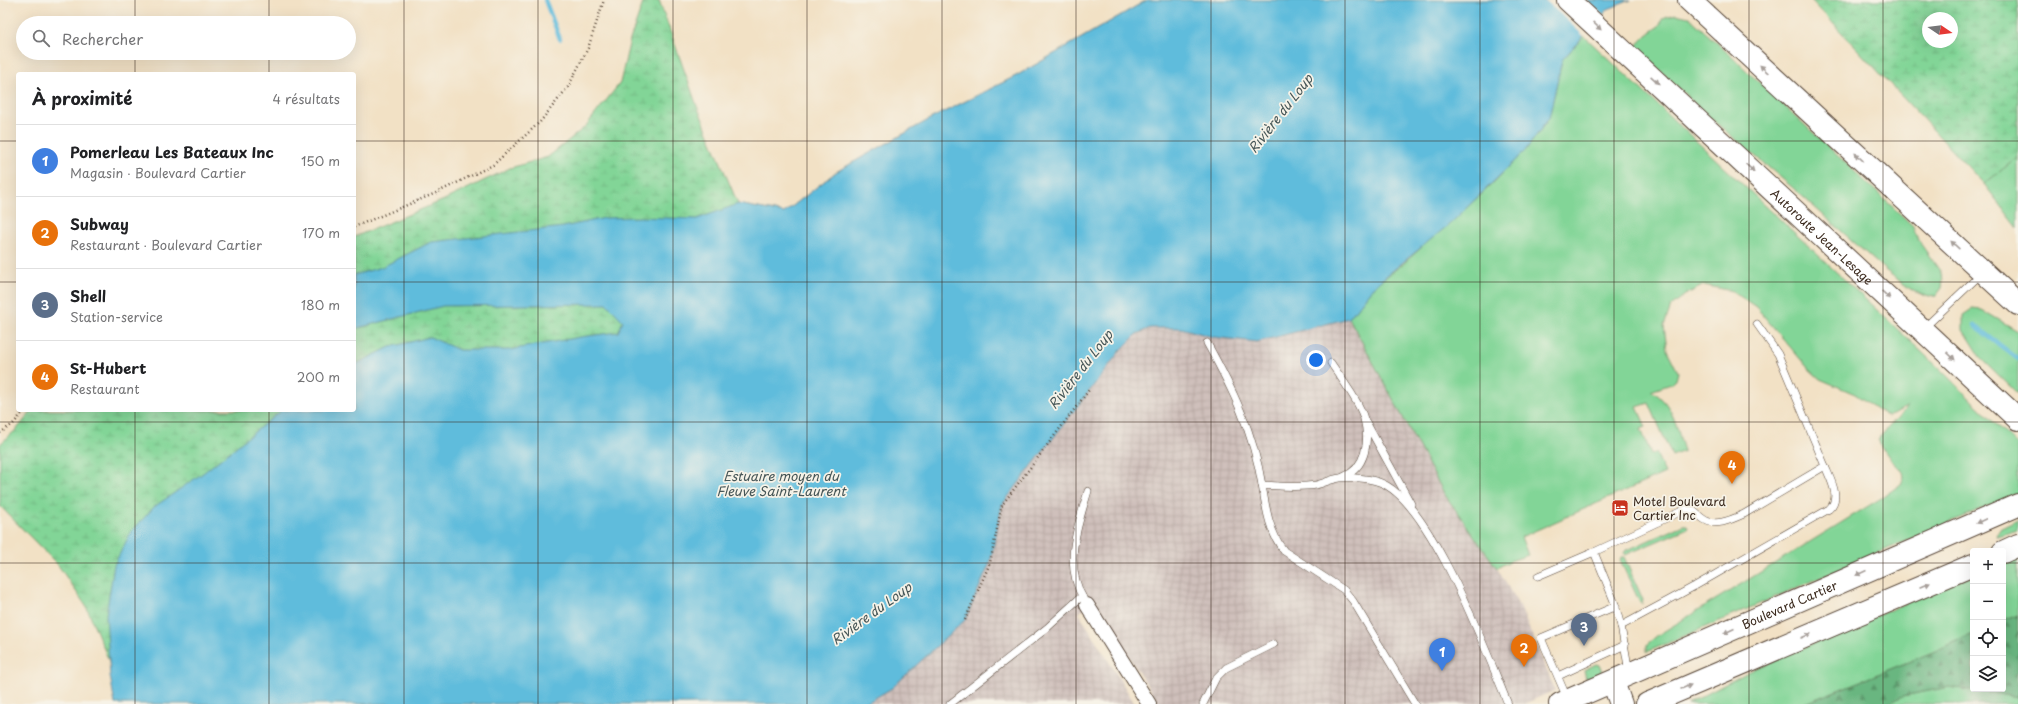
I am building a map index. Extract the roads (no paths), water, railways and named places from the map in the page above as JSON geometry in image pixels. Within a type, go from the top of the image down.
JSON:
[{"type":"main road","name":"Autoroute Jean-Lesage","points":[[1568,0],[2018,419]]},
{"type":"main road","points":[[1694,5],[2016,302]]},
{"type":"main road","points":[[1988,392],[2018,424]]},
{"type":"main road","name":"Boulevard Cartier","points":[[1564,702],[2017,505]]},
{"type":"main road","points":[[2006,551],[2018,545]]},
{"type":"main road","points":[[1627,675],[1649,704],[1970,566]]},
{"type":"main road","points":[[1621,704],[1627,675]]},
{"type":"street","points":[[1084,601],[1149,704]]},
{"type":"lane","points":[[1923,329],[1984,272]]},
{"type":"lane","points":[[1621,626],[1695,586],[1829,509],[1835,502],[1835,496],[1825,466],[1778,354],[1757,324]]},
{"type":"lane","points":[[1207,343],[1229,382],[1248,429],[1256,454],[1269,522],[1277,542],[1284,551],[1338,586],[1349,596],[1414,704]]},
{"type":"lane","points":[[1331,363],[1364,418],[1415,512],[1433,540],[1462,598],[1508,704]]},
{"type":"lane","points":[[1262,485],[1295,487],[1317,485],[1353,473],[1361,464],[1366,441],[1364,418]]},
{"type":"lane","points":[[1538,576],[1594,552],[1686,509],[1695,511],[1701,518],[1710,522],[1730,520],[1825,466]]},
{"type":"lane","points":[[1340,478],[1363,479],[1379,482],[1394,491],[1415,512]]},
{"type":"lane","points":[[950,704],[1084,601],[1074,577],[1072,560],[1076,536],[1088,491]]},
{"type":"lane","points":[[1594,552],[1616,606],[1625,645],[1627,675]]},
{"type":"lane","points":[[1564,702],[1558,676],[1541,638],[1616,606]]},
{"type":"lane","points":[[1203,704],[1216,678],[1226,668],[1239,660],[1274,644]]},
{"type":"lane","points":[[1558,676],[1625,645]]},
{"type":"water","name":"Estuaire moyen du Fleuve Saint-Laurent","points":[[1147,0],[1631,0],[1608,9],[1562,60],[1549,118],[1525,151],[1451,223],[1374,286],[1349,318],[1257,342],[1213,337],[1181,328],[1150,328],[1137,334],[1120,351],[1002,505],[990,563],[965,620],[892,688],[865,704],[115,704],[110,676],[106,615],[114,565],[131,532],[154,507],[203,473],[279,412],[356,412],[356,364],[390,347],[430,337],[459,350],[509,350],[580,337],[618,332],[623,321],[607,304],[443,306],[356,328],[356,274],[382,267],[431,242],[563,227],[605,218],[641,217],[697,219],[738,204],[784,213],[836,172],[932,118],[1016,76]]},
{"type":"waterway","points":[[545,0],[560,39]]},
{"type":"waterway","points":[[1975,326],[2018,359]]},
{"type":"place","name":"St-Hubert","points":[[1732,484]]},
{"type":"place","name":"Motel Boulevard Cartier Inc","points":[[1620,508]]},
{"type":"place","name":"Shell","points":[[1584,646]]},
{"type":"place","name":"Subway","points":[[1524,667]]},
{"type":"place","name":"Pomerleau Les Bateaux Inc","points":[[1442,671]]},
{"type":"water label","name":"Rivière du Loup","points":[[1280,113]]},
{"type":"water label","name":"Rivière du Loup","points":[[1080,369]]},
{"type":"water label","name":"Rivière du Loup","points":[[871,613]]}]
